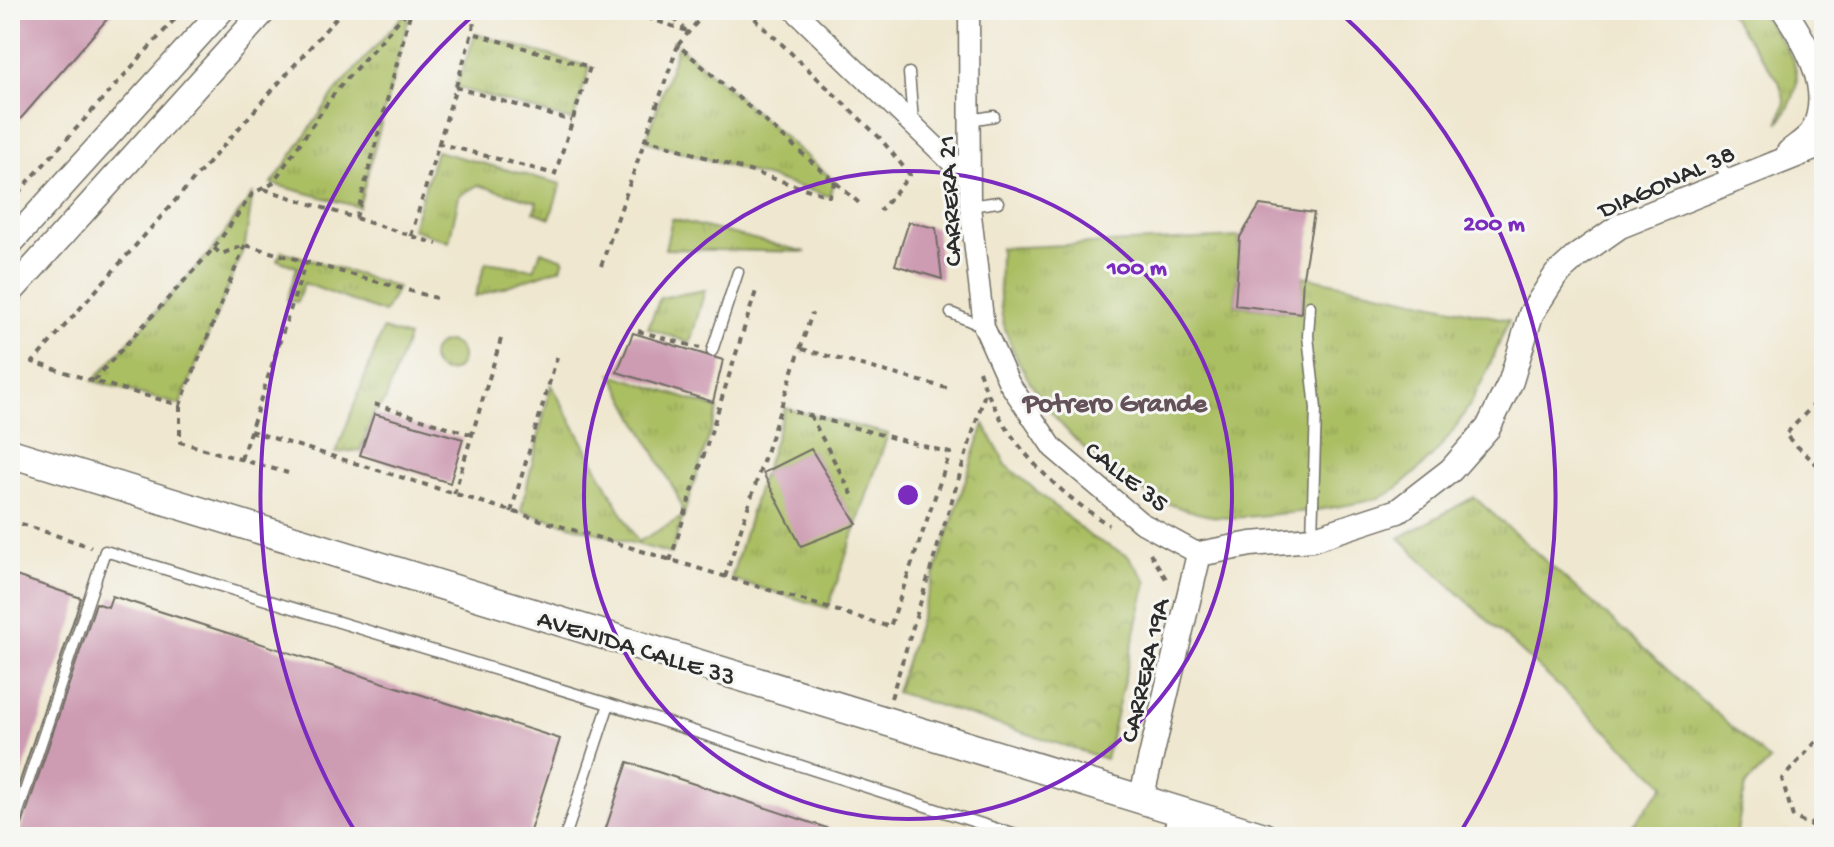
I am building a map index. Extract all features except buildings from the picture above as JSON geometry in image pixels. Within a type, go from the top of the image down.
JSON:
[{"type":"main road","name":"AVENIDA CALLE 33","points":[[10,453],[1141,799],[1171,824],[1264,837]]},
{"type":"street","points":[[10,244],[222,10]]},
{"type":"street","points":[[10,293],[265,10]]},
{"type":"street","points":[[794,10],[970,180]]},
{"type":"street","name":"CARRERA 21","points":[[969,10],[970,206],[984,327],[1009,383]]},
{"type":"street","name":"DIAGONAL 38","points":[[1778,161],[1813,132],[1822,111],[1823,92],[1823,76],[1784,10]]},
{"type":"street","name":"DIAGONAL 38","points":[[1199,554],[1251,544],[1312,539],[1398,511],[1451,470],[1488,428],[1511,381],[1531,314],[1556,275],[1577,256],[1620,226],[1824,144]]},
{"type":"street","name":"CALLE 35","points":[[1009,383],[1053,448],[1100,491],[1140,522],[1199,554]]},
{"type":"street","name":"CARRERA 19A","points":[[1141,799],[1199,554]]},
{"type":"lane","points":[[909,73],[913,123]]},
{"type":"lane","points":[[970,120],[994,116]]},
{"type":"lane","points":[[1715,159],[1731,181]]},
{"type":"lane","points":[[970,206],[998,202]]},
{"type":"lane","points":[[712,351],[738,272]]},
{"type":"lane","points":[[1310,306],[1308,336],[1316,409],[1312,539]]},
{"type":"lane","points":[[951,313],[984,327]]},
{"type":"lane","points":[[10,836],[105,551],[609,704],[1022,837]]},
{"type":"lane","points":[[565,837],[609,704]]},
{"type":"path","points":[[10,202],[183,10]]},
{"type":"path","points":[[180,405],[33,362],[343,10]]},
{"type":"path","points":[[93,381],[214,248],[253,193],[272,184],[335,92],[409,10]]},
{"type":"path","points":[[356,218],[409,10]]},
{"type":"path","points":[[411,236],[475,10]]},
{"type":"path","points":[[624,10],[687,31]]},
{"type":"path","points":[[665,10],[687,31]]},
{"type":"path","points":[[601,266],[678,45],[707,10]]},
{"type":"path","points":[[746,10],[880,138],[910,175],[880,211]]},
{"type":"path","points":[[437,143],[555,174],[590,67],[476,34]]},
{"type":"path","points":[[678,45],[859,203]]},
{"type":"path","points":[[455,87],[573,121]]},
{"type":"path","points":[[644,138],[829,196],[835,181]]},
{"type":"path","points":[[262,188],[437,244]]},
{"type":"path","points":[[214,248],[221,254],[245,245],[436,298]]},
{"type":"path","points":[[245,245],[180,405],[180,442],[288,473]]},
{"type":"path","points":[[241,459],[306,262]]},
{"type":"path","points":[[670,561],[756,291]]},
{"type":"path","points":[[725,578],[812,313]]},
{"type":"path","points":[[638,331],[712,351]]},
{"type":"path","points":[[454,494],[501,339]]},
{"type":"path","points":[[802,349],[950,389]]},
{"type":"path","points":[[511,512],[557,357]]},
{"type":"path","points":[[977,364],[996,414],[1030,461],[1116,529]]},
{"type":"path","points":[[884,722],[986,391]]},
{"type":"path","points":[[1824,394],[1785,435],[1824,471]]},
{"type":"path","points":[[374,404],[470,434]]},
{"type":"path","points":[[250,431],[890,627],[950,453],[788,410]]},
{"type":"path","points":[[810,415],[855,500]]},
{"type":"path","points":[[10,520],[105,551]]},
{"type":"path","points":[[1148,551],[1167,576],[1168,587]]},
{"type":"path","points":[[1824,733],[1782,779],[1793,817],[1810,825],[1824,811]]},
{"type":"green space","points":[[411,10],[359,207],[272,184],[335,92]]},
{"type":"green space","points":[[1727,10],[1758,10],[1794,64],[1797,77],[1795,91],[1778,124],[1785,102],[1779,81]]},
{"type":"green space","points":[[476,34],[590,67],[573,121],[455,87]]},
{"type":"green space","points":[[678,45],[835,181],[829,196],[646,141]]},
{"type":"green space","points":[[436,151],[561,184],[550,218],[534,212],[537,202],[478,185],[459,196],[449,242],[412,229]]},
{"type":"green space","points":[[253,193],[245,245],[180,405],[93,381],[214,248]]},
{"type":"green space","points":[[672,219],[806,252],[665,249]]},
{"type":"green space","points":[[1240,237],[1235,305],[1301,313],[1303,276],[1509,320],[1476,394],[1449,437],[1413,475],[1390,493],[1342,506],[1244,517],[1217,517],[1183,509],[1149,495],[1088,452],[1062,425],[1020,364],[1001,311],[1000,248]]},
{"type":"green space","points":[[282,251],[398,287],[384,313],[304,283],[297,302],[287,300],[297,267],[277,260]]},
{"type":"green space","points":[[541,251],[564,259],[561,268],[475,297],[486,262],[534,269]]},
{"type":"green space","points":[[705,290],[690,343],[648,328],[660,298]]},
{"type":"green space","points":[[383,329],[408,337],[385,401],[374,413],[360,450],[336,453]]},
{"type":"green space","points":[[447,342],[458,346],[462,357],[458,368],[447,372],[436,368],[432,357],[436,346]]},
{"type":"green space","points":[[612,374],[718,409],[684,515],[677,495]]},
{"type":"green space","points":[[551,384],[638,542],[683,516],[671,554],[521,511]]},
{"type":"green space","points":[[785,408],[888,434],[828,608],[731,579],[762,475],[856,524],[811,450],[764,473]]},
{"type":"green space","points":[[984,424],[1006,465],[1091,537],[1128,556],[1147,581],[1106,759],[896,692]]},
{"type":"green space","points":[[1474,497],[1770,761],[1745,786],[1736,837],[1622,837],[1665,785],[1399,538]]},
{"type":"district","name":"Potrero Grande","points":[[1115,401]]}]
